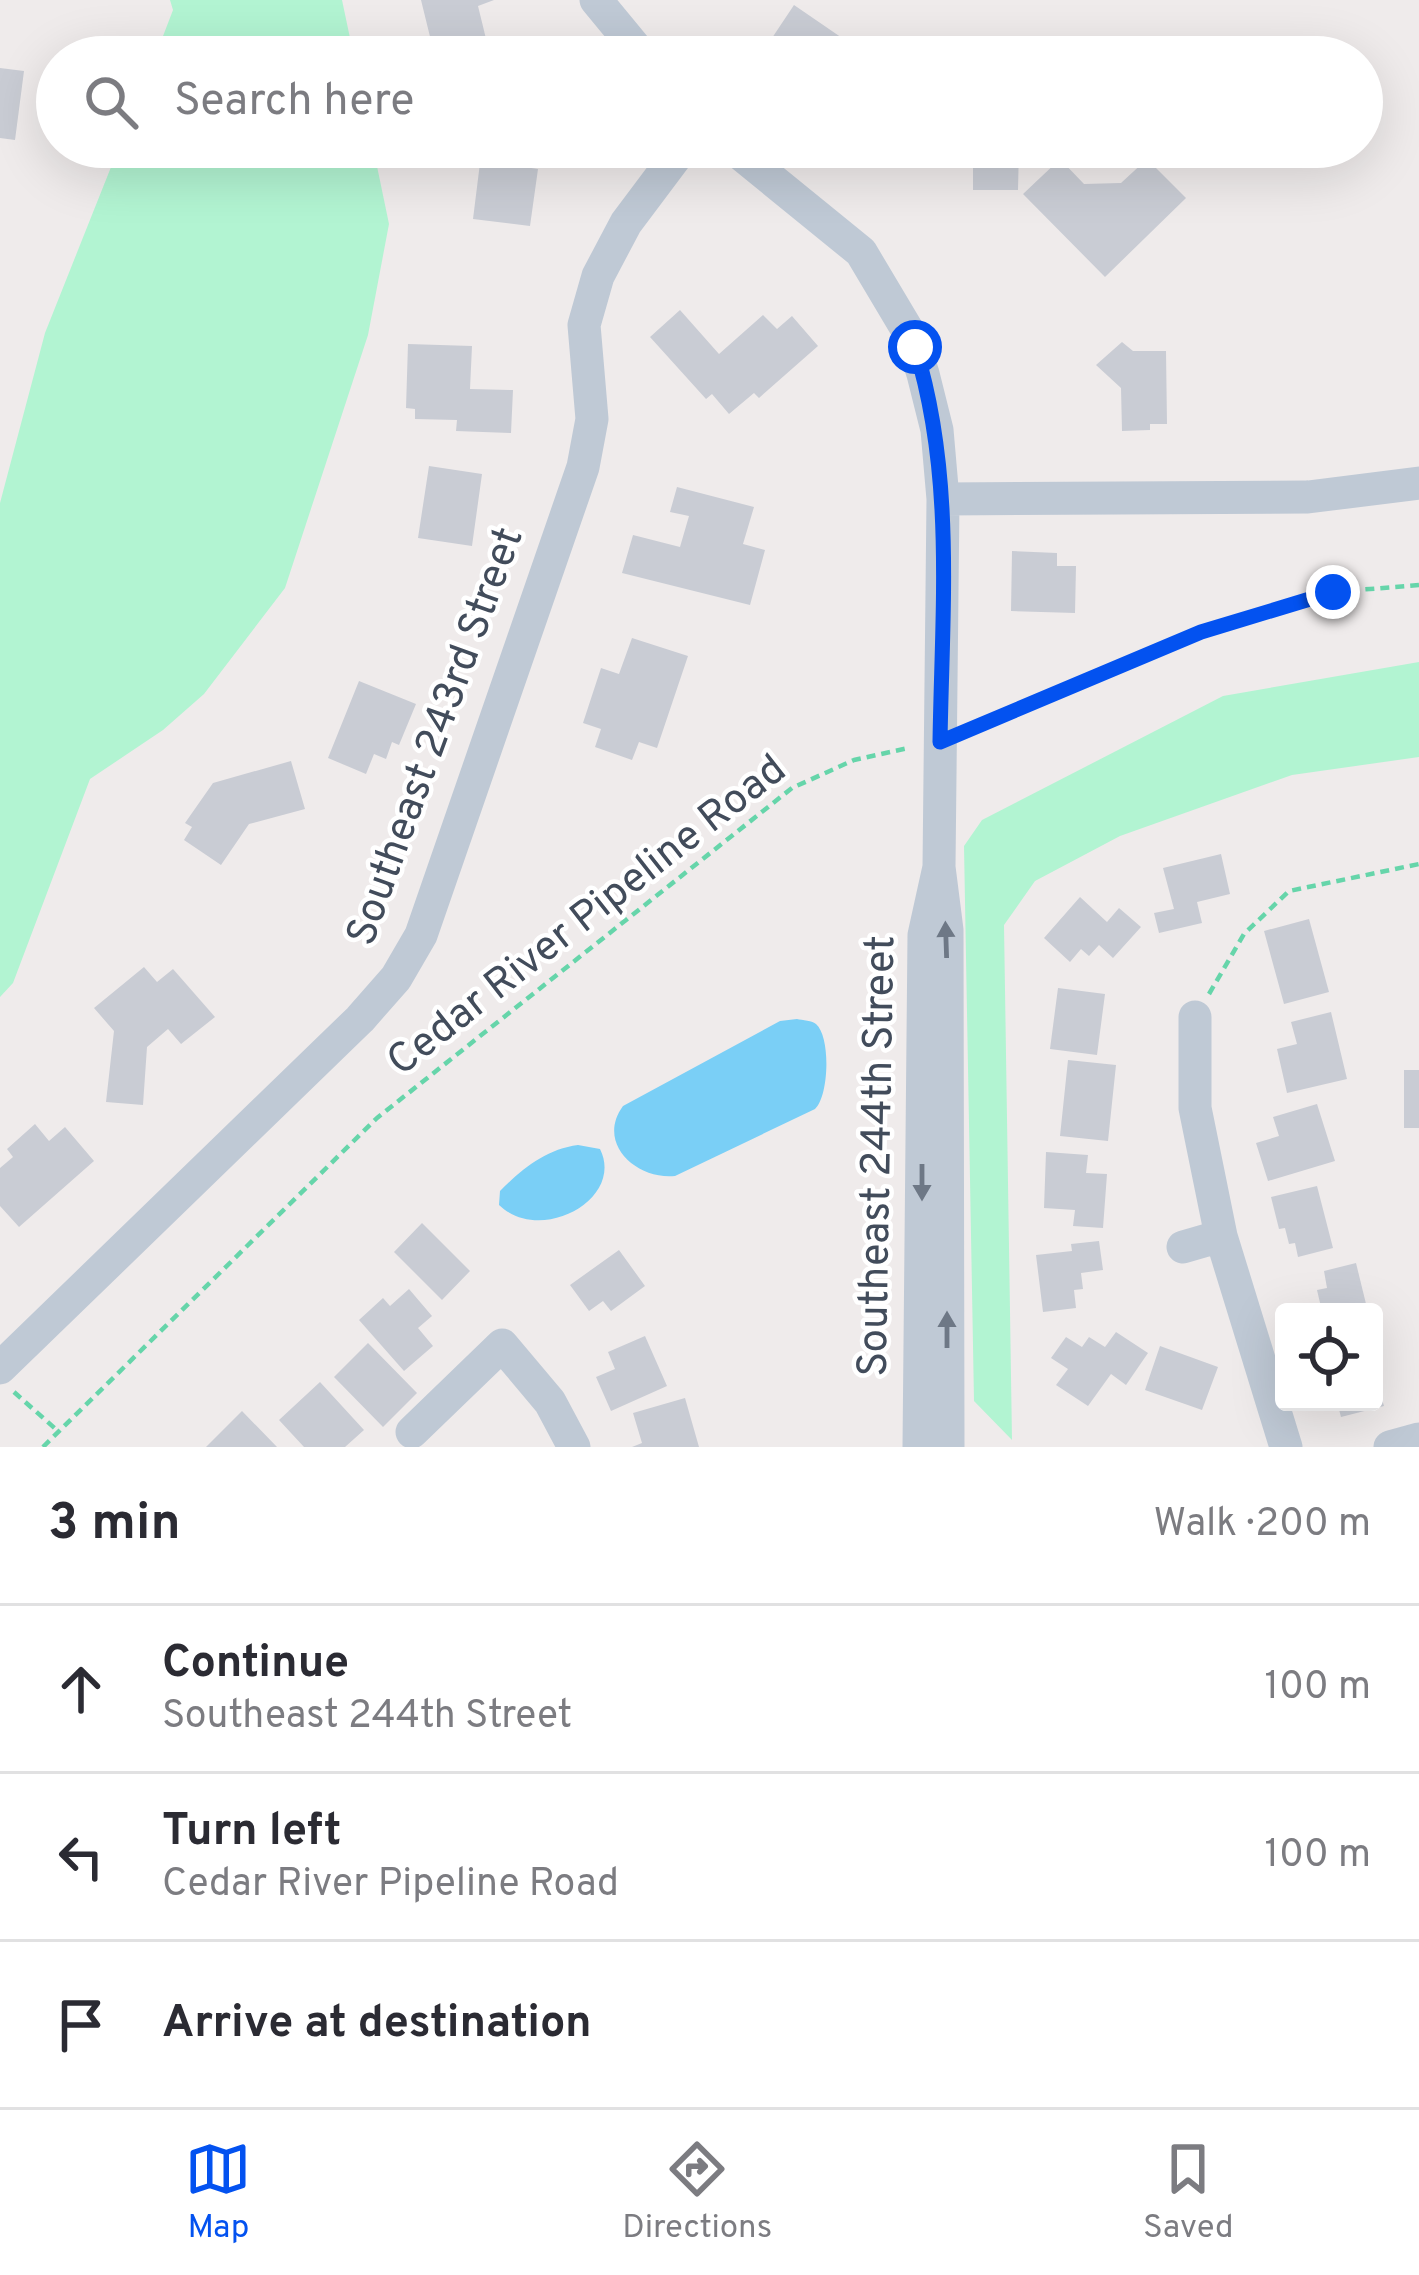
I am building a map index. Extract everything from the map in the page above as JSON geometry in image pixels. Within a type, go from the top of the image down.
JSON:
[{"type":"street","points":[[596,0],[626,36]]},
{"type":"street","name":"Southeast 243rd Street","points":[[0,1368],[360,1019],[396,978],[421,934],[583,467],[592,419],[584,325],[598,276],[626,223],[667,168]]},
{"type":"street","name":"Southeast 244th Street","points":[[758,168],[861,252],[883,283],[911,336],[937,430],[943,499],[939,867],[947,930],[948,1447]]},
{"type":"street","points":[[943,499],[1308,497],[1419,483]]},
{"type":"street","name":"Southeast 244th Street","points":[[920,1447],[924,935],[939,867]]},
{"type":"street","points":[[1195,1017],[1195,1108],[1221,1236],[1286,1447]]},
{"type":"street","points":[[1183,1247],[1221,1236]]},
{"type":"street","points":[[412,1432],[502,1345],[550,1402],[574,1447]]},
{"type":"street","points":[[1390,1447],[1419,1439]]},
{"type":"path","name":"Cedar River Pipeline Road","points":[[43,1447],[377,1118],[792,788],[854,760],[940,742],[1201,632],[1333,592],[1419,585]]},
{"type":"path","points":[[1195,1017],[1244,934],[1288,891],[1419,864]]},
{"type":"path","points":[[0,1380],[59,1432]]},
{"type":"green space","points":[[170,0],[342,0],[350,36],[163,36],[173,10]]},
{"type":"green space","points":[[111,168],[377,168],[389,224],[368,335],[285,588],[204,694],[163,730],[90,779],[13,983],[0,997],[0,503],[45,333]]},
{"type":"green space","points":[[1419,662],[1419,757],[1292,775],[1120,836],[1035,881],[1004,925],[1012,1440],[974,1401],[964,846],[982,820],[1223,696]]},
{"type":"water","points":[[780,1021],[816,1024],[824,1041],[825,1080],[815,1109],[675,1176],[647,1172],[624,1156],[614,1133],[623,1106]]},
{"type":"water","points":[[578,1145],[600,1149],[605,1167],[601,1184],[575,1211],[536,1220],[516,1216],[499,1205],[500,1191],[526,1168],[555,1151]]},
{"type":"building","points":[[421,0],[494,0],[478,6],[485,36],[430,36]]},
{"type":"building","points":[[794,5],[839,36],[773,36]]},
{"type":"building","points":[[0,68],[24,71],[15,140],[0,138]]},
{"type":"building","points":[[479,168],[538,169],[530,226],[473,219]]},
{"type":"building","points":[[973,168],[1019,168],[1018,190],[973,190]]},
{"type":"building","points":[[1050,168],[1069,168],[1084,184],[1121,183],[1137,168],[1156,168],[1186,198],[1105,277],[1023,194]]},
{"type":"building","points":[[680,310],[719,354],[763,315],[777,329],[792,316],[818,346],[759,398],[754,393],[729,414],[712,394],[706,399],[650,337]]},
{"type":"building","points":[[1122,342],[1133,351],[1166,351],[1167,424],[1122,431],[1121,388],[1096,365]]},
{"type":"building","points":[[408,344],[472,346],[470,389],[513,390],[511,433],[456,431],[457,420],[415,419],[415,409],[406,408]]},
{"type":"building","points":[[429,466],[482,474],[472,546],[418,538]]},
{"type":"building","points":[[677,487],[754,507],[743,544],[765,550],[750,605],[622,573],[633,535],[680,547],[689,516],[670,512]]},
{"type":"building","points":[[1012,551],[1057,553],[1057,566],[1076,566],[1075,613],[1011,611]]},
{"type":"building","points":[[632,638],[688,656],[657,748],[639,742],[632,760],[595,747],[601,729],[583,723],[601,668],[619,674]]},
{"type":"building","points":[[359,681],[416,704],[399,745],[392,742],[386,759],[374,754],[366,774],[328,758]]},
{"type":"building","points":[[291,761],[305,809],[249,824],[221,865],[184,840],[192,827],[185,823],[213,783]]},
{"type":"building","points":[[1221,854],[1230,894],[1197,902],[1202,923],[1159,933],[1154,913],[1174,909],[1163,868]]},
{"type":"building","points":[[1080,897],[1107,922],[1119,908],[1141,927],[1113,958],[1099,945],[1089,956],[1081,949],[1070,962],[1044,938]]},
{"type":"building","points":[[1309,919],[1329,992],[1284,1004],[1264,931]]},
{"type":"building","points":[[144,967],[157,982],[173,969],[215,1017],[181,1044],[168,1029],[147,1047],[143,1105],[106,1102],[114,1031],[94,1008]]},
{"type":"building","points":[[1058,988],[1105,994],[1097,1055],[1050,1049]]},
{"type":"building","points":[[1331,1012],[1347,1079],[1287,1093],[1277,1049],[1297,1044],[1291,1022]]},
{"type":"building","points":[[1068,1060],[1116,1065],[1108,1141],[1060,1136]]},
{"type":"building","points":[[1404,1070],[1419,1070],[1419,1128],[1404,1128]]},
{"type":"building","points":[[1317,1104],[1335,1161],[1268,1181],[1256,1143],[1279,1136],[1273,1117]]},
{"type":"building","points":[[35,1124],[49,1141],[65,1127],[94,1161],[19,1227],[0,1206],[0,1168],[13,1157],[7,1149]]},
{"type":"building","points":[[1046,1152],[1088,1155],[1086,1173],[1107,1174],[1103,1228],[1073,1226],[1075,1210],[1044,1208]]},
{"type":"building","points":[[1317,1186],[1333,1248],[1298,1257],[1285,1228],[1279,1229],[1271,1197]]},
{"type":"building","points":[[422,1223],[470,1271],[442,1300],[394,1252]]},
{"type":"building","points":[[1099,1241],[1103,1270],[1081,1273],[1083,1289],[1074,1290],[1076,1308],[1043,1312],[1036,1255],[1072,1251],[1071,1244]]},
{"type":"building","points":[[619,1250],[645,1286],[611,1311],[603,1301],[589,1311],[570,1285]]},
{"type":"building","points":[[1356,1263],[1366,1303],[1320,1303],[1317,1290],[1327,1288],[1324,1271]]},
{"type":"building","points":[[409,1289],[432,1316],[418,1328],[433,1346],[404,1371],[359,1320],[383,1298],[390,1306]]},
{"type":"building","points":[[1116,1332],[1148,1353],[1126,1385],[1111,1374],[1088,1406],[1056,1385],[1068,1369],[1051,1358],[1066,1337],[1082,1347],[1089,1337],[1105,1347]]},
{"type":"building","points":[[645,1336],[667,1386],[611,1411],[596,1377],[615,1369],[608,1352]]},
{"type":"building","points":[[368,1343],[417,1393],[383,1427],[334,1377]]},
{"type":"building","points":[[1160,1346],[1218,1367],[1202,1410],[1145,1390]]},
{"type":"building","points":[[320,1382],[364,1430],[345,1447],[304,1447],[279,1420]]},
{"type":"building","points":[[685,1398],[699,1447],[632,1447],[642,1443],[633,1413]]},
{"type":"building","points":[[242,1411],[277,1447],[206,1447]]},
{"type":"route","points":[[915,347],[937,430],[943,499],[940,742],[1201,632],[1333,592]]}]
